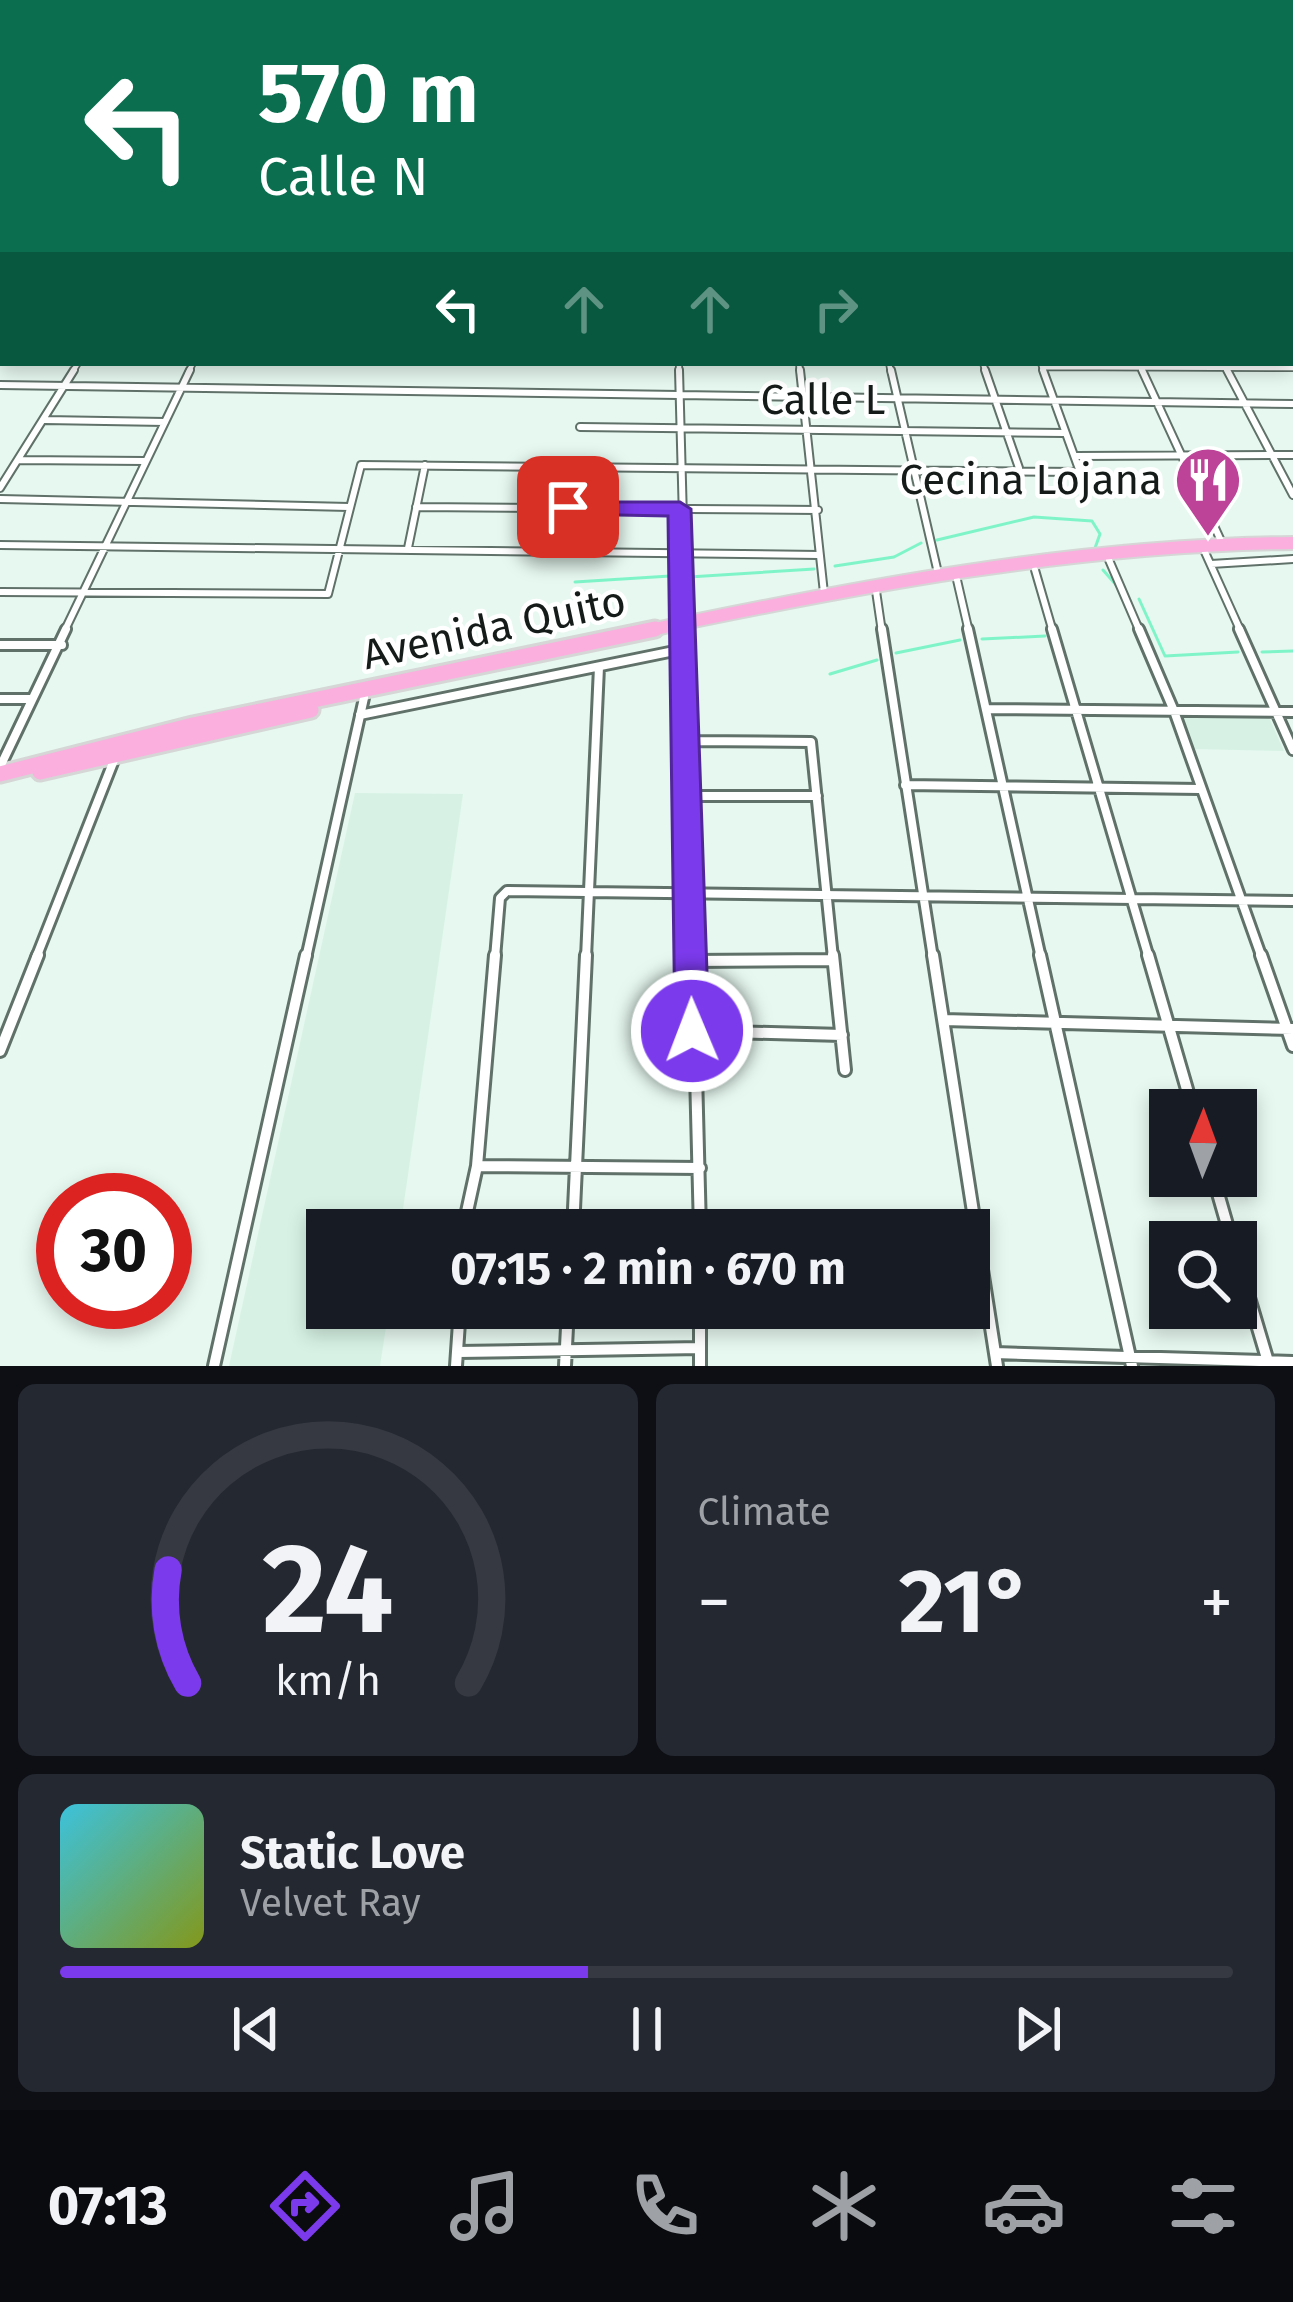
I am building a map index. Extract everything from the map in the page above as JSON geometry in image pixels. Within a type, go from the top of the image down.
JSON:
[{"type":"highway","name":"Avenida Quito","points":[[0,774],[116,754],[824,593],[938,573],[1222,543],[1292,552]]},
{"type":"highway","name":"Avenida Quito","points":[[0,774],[193,725],[875,591],[1109,560],[1292,552]]},
{"type":"street","points":[[0,487],[76,366]]},
{"type":"street","points":[[0,774],[31,699],[62,645],[80,594],[192,366]]},
{"type":"street","points":[[679,366],[690,961],[700,1209]]},
{"type":"street","points":[[800,366],[824,593]]},
{"type":"street","points":[[890,366],[938,573]]},
{"type":"street","points":[[984,366],[1019,468]]},
{"type":"street","points":[[0,592],[328,594],[361,465],[1080,472],[1041,366]]},
{"type":"street","points":[[1140,366],[1222,543]]},
{"type":"street","points":[[1292,366],[1225,366],[1293,496]]},
{"type":"street","points":[[0,385],[898,394],[1293,404]]},
{"type":"street","points":[[43,420],[165,422]]},
{"type":"street","name":"Calle L","points":[[580,428],[1065,433]]},
{"type":"street","points":[[1077,456],[1293,455]]},
{"type":"street","points":[[16,460],[144,461]]},
{"type":"street","points":[[408,548],[425,465]]},
{"type":"street","points":[[0,499],[349,507]]},
{"type":"street","points":[[416,507],[818,510]]},
{"type":"street","points":[[0,545],[819,555]]},
{"type":"street","points":[[1292,552],[1293,569]]},
{"type":"street","points":[[1208,557],[1293,750]]},
{"type":"street","points":[[1109,560],[1174,710],[1293,1046]]},
{"type":"street","points":[[1035,570],[1187,1089]]},
{"type":"street","points":[[957,580],[1130,1361]]},
{"type":"street","points":[[875,591],[996,1360],[1293,1362]]},
{"type":"street","points":[[0,645],[62,645]]},
{"type":"street","points":[[360,715],[684,649]]},
{"type":"street","points":[[574,1209],[599,667]]},
{"type":"street","points":[[214,1366],[364,698]]},
{"type":"street","points":[[0,699],[31,699]]},
{"type":"street","points":[[987,709],[1293,712]]},
{"type":"street","points":[[687,741],[811,742],[845,1070]]},
{"type":"street","points":[[0,1051],[116,754]]},
{"type":"street","points":[[905,784],[1200,789]]},
{"type":"street","points":[[689,796],[817,796]]},
{"type":"street","points":[[468,1209],[476,1166],[500,898],[518,888],[1293,901]]},
{"type":"street","points":[[690,961],[832,960]]},
{"type":"street","points":[[944,1020],[1290,1029]]},
{"type":"street","points":[[692,1031],[842,1034]]},
{"type":"street","points":[[476,1166],[700,1168]]},
{"type":"street","points":[[1257,1324],[1269,1364]]},
{"type":"street","points":[[458,1329],[456,1359],[566,1350],[700,1348]]},
{"type":"street","points":[[565,1366],[567,1329]]},
{"type":"street","points":[[700,1329],[700,1366]]},
{"type":"shaded area","points":[[1179,714],[1268,715],[1284,751],[1192,749]]},
{"type":"shaded area","points":[[355,793],[463,794],[403,1209],[306,1209],[306,1329],[386,1329],[380,1366],[229,1366]]},
{"type":"waterway","points":[[937,540],[1034,517],[1092,521],[1100,534],[1095,548]]},
{"type":"waterway","points":[[835,566],[894,557],[921,543]]},
{"type":"waterway","points":[[689,577],[814,569]]},
{"type":"waterway","points":[[1103,570],[1117,586]]},
{"type":"waterway","points":[[575,582],[670,576]]},
{"type":"waterway","points":[[1139,599],[1165,656],[1238,652]]},
{"type":"waterway","points":[[982,639],[1045,636]]},
{"type":"waterway","points":[[896,653],[960,640]]},
{"type":"waterway","points":[[1262,652],[1293,651]]},
{"type":"waterway","points":[[830,674],[877,660]]},
{"type":"place","name":"Cecina Lojana","points":[[1208,539]]},
{"type":"route","points":[[568,507],[680,509],[692,1031]]}]
